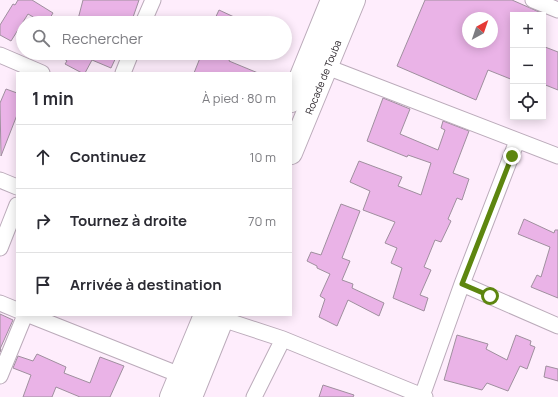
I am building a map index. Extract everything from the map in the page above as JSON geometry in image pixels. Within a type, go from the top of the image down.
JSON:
[{"type":"main road","name":"Rocade de Touba","points":[[292,99],[332,0]]},
{"type":"main road","name":"Rocade de Touba","points":[[292,151],[354,0]]},
{"type":"main road","points":[[171,397],[180,375],[217,316]]},
{"type":"main road","points":[[191,397],[217,316]]},
{"type":"street","points":[[146,16],[153,0]]},
{"type":"street","points":[[533,0],[558,10]]},
{"type":"street","points":[[0,55],[40,72]]},
{"type":"street","points":[[123,72],[128,60]]},
{"type":"street","points":[[327,67],[558,156]]},
{"type":"street","points":[[217,316],[283,339],[424,396],[462,284],[517,141]]},
{"type":"street","points":[[0,180],[16,187]]},
{"type":"street","points":[[0,248],[16,208]]},
{"type":"street","points":[[462,284],[558,326]]},
{"type":"street","points":[[0,303],[16,310]]},
{"type":"street","points":[[0,375],[25,316]]},
{"type":"street","points":[[32,316],[180,375]]},
{"type":"street","points":[[254,397],[283,339]]},
{"type":"building","points":[[18,0],[32,0],[53,13],[51,16],[32,16],[28,14],[27,16],[16,16],[16,33],[11,41],[0,35],[0,25],[13,4],[15,5]]},
{"type":"building","points":[[83,0],[139,0],[133,16],[79,16]]},
{"type":"building","points":[[425,0],[512,0],[539,12],[510,12],[510,79],[488,70],[476,100],[397,66]]},
{"type":"building","points":[[219,10],[232,16],[216,16]]},
{"type":"building","points":[[546,47],[558,52],[558,90],[546,85]]},
{"type":"building","points":[[66,60],[92,60],[86,72],[80,72],[65,64],[67,61]]},
{"type":"building","points":[[92,60],[115,60],[111,68]]},
{"type":"building","points":[[199,60],[229,60],[256,72],[194,72]]},
{"type":"building","points":[[6,89],[16,93],[16,118],[1,156],[0,103]]},
{"type":"building","points":[[383,98],[410,109],[400,134],[438,150],[445,130],[441,128],[443,121],[469,131],[453,173],[469,179],[462,200],[457,198],[448,219],[451,221],[441,242],[435,240],[424,267],[431,270],[420,295],[428,298],[424,311],[393,298],[402,268],[391,263],[397,248],[385,243],[395,222],[363,210],[370,191],[350,182],[359,161],[402,177],[398,186],[421,195],[431,163],[408,155],[407,157],[367,141]]},
{"type":"building","points":[[341,204],[360,211],[342,258],[350,261],[342,280],[353,284],[352,288],[384,303],[379,316],[348,300],[337,326],[319,317],[325,299],[320,296],[330,274],[307,261],[311,252],[321,255]]},
{"type":"building","points":[[524,219],[554,233],[555,230],[558,230],[558,298],[531,287],[537,275],[541,277],[550,247],[518,234]]},
{"type":"building","points":[[0,314],[13,320],[0,349]]},
{"type":"building","points":[[457,335],[488,344],[486,349],[507,360],[516,335],[531,341],[530,345],[535,347],[527,369],[520,366],[508,391],[487,383],[482,390],[444,380]]},
{"type":"building","points":[[37,354],[66,367],[64,373],[90,383],[100,357],[124,366],[110,397],[80,397],[56,387],[52,397],[23,397],[31,375],[13,368],[18,356],[33,361]]},
{"type":"building","points":[[546,366],[558,369],[558,381],[544,377]]},
{"type":"building","points":[[323,385],[354,395],[353,397],[319,397]]},
{"type":"route","points":[[490,296],[462,284],[512,156]]}]
